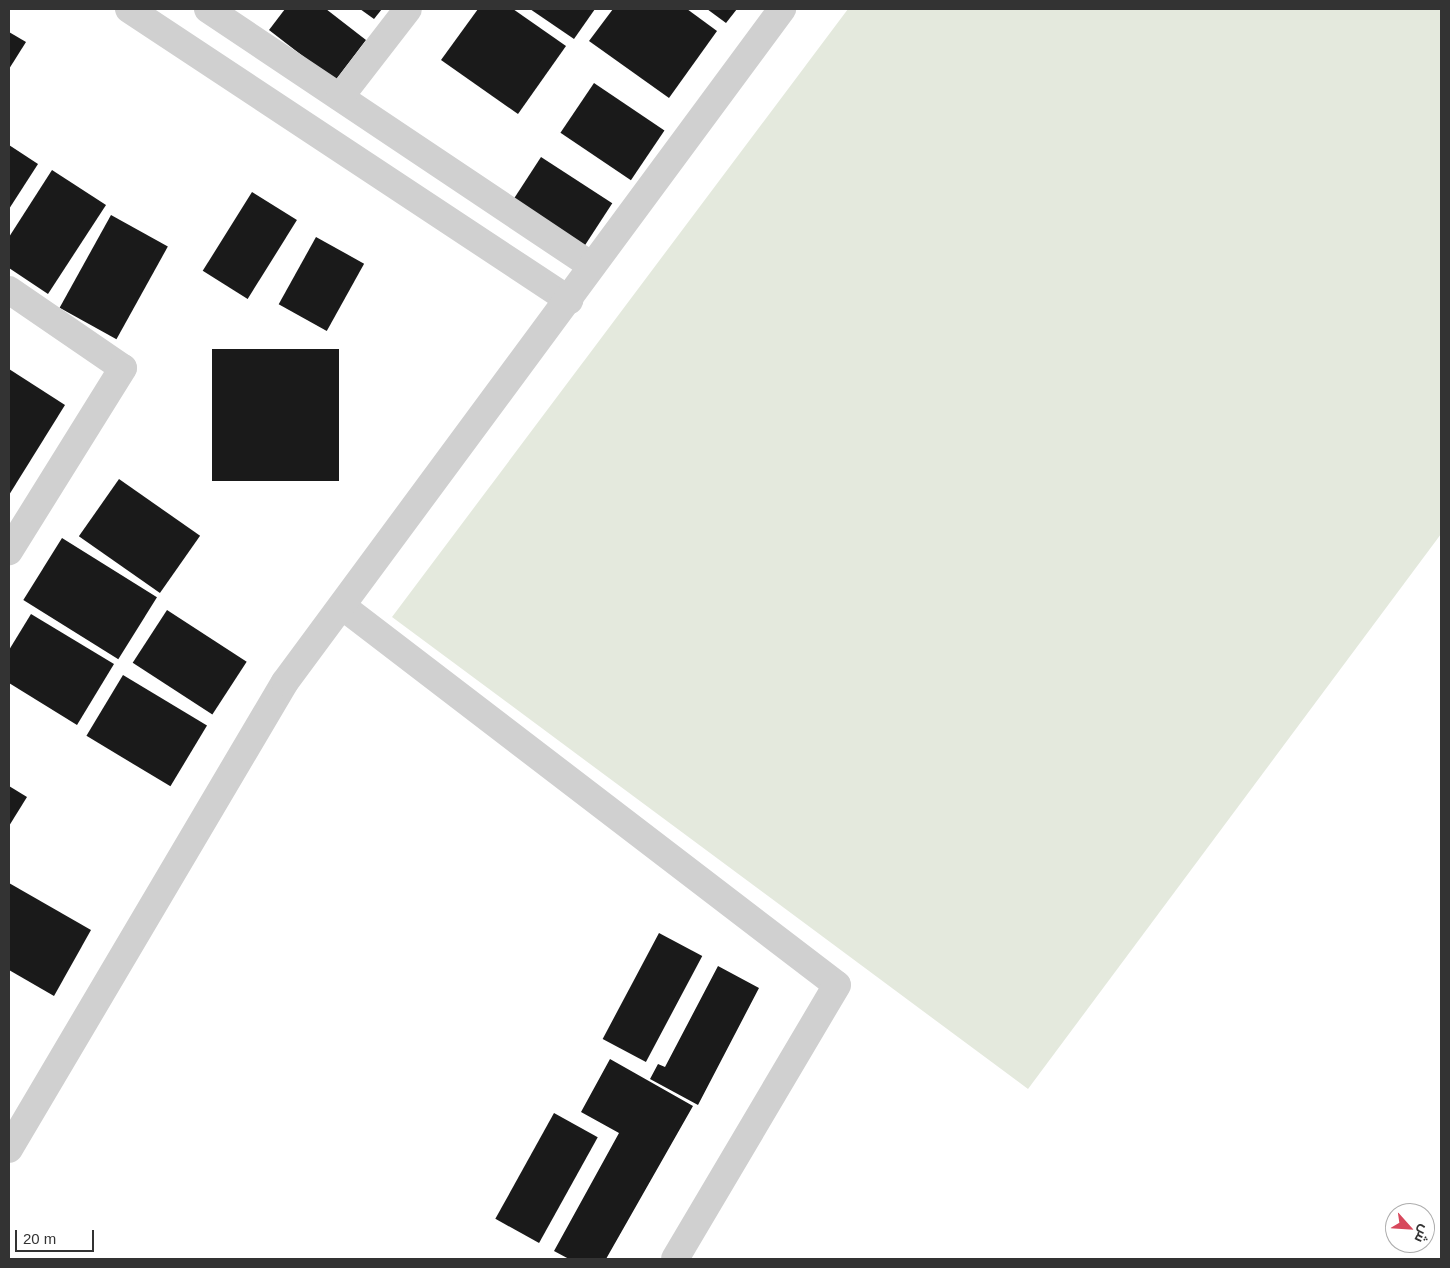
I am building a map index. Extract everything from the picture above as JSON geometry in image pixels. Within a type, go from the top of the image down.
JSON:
[{"type":"street","points":[[129,9],[569,300]]},
{"type":"street","points":[[209,9],[591,265]]},
{"type":"street","points":[[340,97],[408,9]]},
{"type":"street","points":[[9,1149],[285,682],[569,300],[591,265],[782,9]]},
{"type":"street","points":[[9,290],[123,368],[9,551]]},
{"type":"street","points":[[342,606],[837,985],[675,1259]]},
{"type":"shaded area","points":[[848,9],[1441,9],[1441,534],[1028,1089],[392,617]]},
{"type":"building","points":[[285,9],[326,9],[366,40],[335,81],[269,30]]},
{"type":"building","points":[[360,9],[382,9],[374,19]]},
{"type":"building","points":[[478,9],[513,9],[566,46],[518,114],[441,60]]},
{"type":"building","points":[[530,9],[595,9],[574,39]]},
{"type":"building","points":[[613,9],[687,9],[717,31],[669,98],[589,41]]},
{"type":"building","points":[[707,9],[737,9],[726,23]]},
{"type":"building","points":[[9,32],[26,42],[9,69]]},
{"type":"building","points":[[594,83],[664,131],[631,180],[560,133]]},
{"type":"building","points":[[9,145],[38,164],[9,209]]},
{"type":"building","points":[[541,157],[612,203],[583,249],[512,202]]},
{"type":"building","points":[[52,170],[106,205],[48,294],[9,268],[9,237]]},
{"type":"building","points":[[252,192],[297,220],[248,299],[203,271]]},
{"type":"building","points":[[111,215],[168,247],[116,339],[60,308]]},
{"type":"building","points":[[316,237],[364,264],[327,331],[279,304]]},
{"type":"building","points":[[212,349],[339,349],[339,481],[212,481]]},
{"type":"building","points":[[9,369],[65,405],[9,495]]},
{"type":"building","points":[[119,479],[200,536],[160,593],[79,536]]},
{"type":"building","points":[[62,538],[157,597],[118,659],[23,600]]},
{"type":"building","points":[[167,610],[247,662],[212,715],[133,663]]},
{"type":"building","points":[[31,614],[114,664],[77,725],[9,683],[9,650]]},
{"type":"building","points":[[123,675],[207,725],[170,786],[86,736]]},
{"type":"building","points":[[9,786],[27,797],[9,826]]},
{"type":"building","points":[[9,883],[91,930],[54,996],[9,970]]},
{"type":"building","points":[[659,933],[702,956],[646,1062],[603,1039]]},
{"type":"building","points":[[718,966],[759,988],[698,1105],[650,1079],[658,1064],[665,1067]]},
{"type":"building","points":[[610,1059],[693,1106],[606,1259],[569,1259],[554,1251],[619,1133],[581,1112]]},
{"type":"building","points":[[554,1113],[598,1137],[539,1243],[495,1219]]}]
